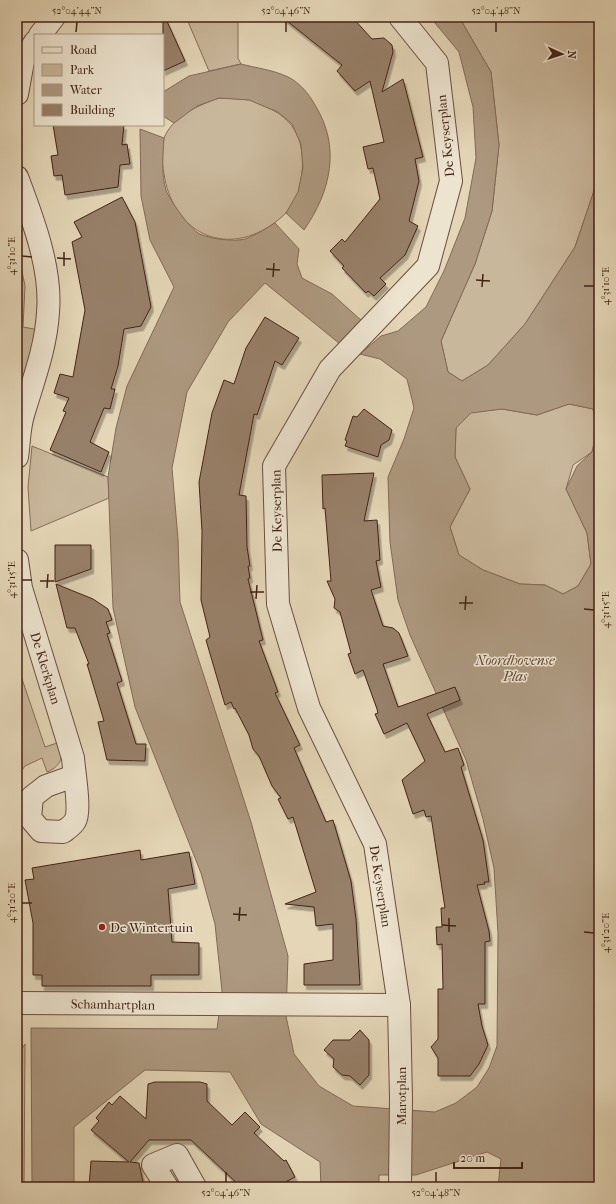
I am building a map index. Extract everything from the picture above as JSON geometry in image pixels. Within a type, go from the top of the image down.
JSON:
[{"type":"street","points":[[41,34],[54,17]]},
{"type":"street","name":"De Keyserplan","points":[[399,1005],[375,844],[309,708],[278,604],[274,466],[330,369],[428,266],[451,181],[437,63],[400,17]]},
{"type":"street","points":[[17,94],[23,61],[34,44]]},
{"type":"street","points":[[17,177],[34,222],[45,267],[48,312],[38,370],[22,417],[17,457]]},
{"type":"street","name":"De Klerkplan","points":[[17,560],[21,588],[74,758],[74,776]]},
{"type":"street","name":"Schamhartplan","points":[[17,1003],[399,1005]]},
{"type":"street","name":"Marotplan","points":[[399,1005],[401,1098],[400,1185]]},
{"type":"street","points":[[167,1187],[153,1165],[177,1155],[195,1187]]},
{"type":"green space","points":[[186,17],[238,17],[238,58],[241,64],[209,71]]},
{"type":"green space","points":[[459,17],[599,17],[599,176],[575,247],[525,324],[488,365],[462,381],[448,372],[441,341],[475,264],[492,211],[499,145],[491,72]]},
{"type":"green space","points":[[219,98],[251,101],[278,113],[288,121],[295,130],[302,152],[299,190],[291,207],[282,217],[267,228],[249,236],[231,239],[215,238],[200,232],[187,222],[176,209],[169,193],[162,161],[162,146],[164,138],[174,123],[187,112]]},
{"type":"green space","points":[[17,247],[25,286],[23,327],[39,330],[17,410]]},
{"type":"green space","points":[[569,404],[594,409],[597,432],[592,452],[573,465],[566,489],[587,533],[591,564],[578,586],[563,594],[545,585],[520,584],[483,570],[459,555],[450,527],[470,489],[455,457],[456,428],[471,412],[502,409],[537,415]]},
{"type":"green space","points":[[32,446],[108,477],[109,498],[31,531],[28,487]]},
{"type":"green space","points":[[17,664],[45,747],[60,742],[62,756],[59,763],[52,770],[47,772],[42,758],[25,766],[17,777]]},
{"type":"green space","points":[[25,1044],[24,1187],[17,1187],[17,1056]]},
{"type":"water","name":"Noordhovense Plas","points":[[430,17],[459,17],[491,72],[499,145],[492,211],[475,264],[441,341],[448,372],[462,381],[488,365],[525,324],[575,247],[599,176],[599,1187],[498,1187],[501,1159],[487,1152],[416,1175],[379,1175],[379,1187],[321,1187],[320,1162],[261,1124],[230,1072],[145,1070],[74,1127],[74,1187],[32,1187],[31,1028],[217,1029],[222,991],[215,924],[201,873],[135,707],[113,608],[108,477],[116,428],[127,386],[174,287],[150,240],[141,196],[140,129],[164,138],[164,184],[172,201],[191,227],[200,234],[216,239],[240,240],[253,236],[275,223],[299,249],[297,264],[302,278],[332,294],[362,321],[340,344],[265,283],[228,322],[187,392],[172,468],[178,539],[180,602],[251,822],[288,956],[286,1016],[294,1054],[319,1086],[353,1106],[435,1112],[456,1103],[477,1087],[489,1068],[497,1046],[498,933],[494,868],[483,819],[466,760],[410,635],[398,600],[390,542],[388,477],[404,439],[414,408],[407,379],[380,359],[360,354],[381,336],[398,331],[426,307],[444,271],[465,218],[476,158],[473,107],[459,52]],"holes":[[[569,404],[593,409],[597,432],[592,452],[577,466],[566,489],[587,533],[591,564],[578,586],[563,594],[545,585],[520,584],[483,570],[459,555],[450,527],[470,489],[455,457],[456,428],[471,413],[502,409],[537,415]]]},
{"type":"water","points":[[241,64],[265,69],[292,79],[300,85],[310,97],[323,121],[328,137],[330,153],[329,169],[321,200],[304,230],[286,213],[298,192],[303,168],[301,144],[292,124],[278,112],[249,100],[219,98],[197,106],[174,123],[164,117],[164,91],[189,76]]},
{"type":"building","points":[[163,17],[165,17],[185,61],[164,71],[164,34]]},
{"type":"building","points":[[282,17],[352,17],[372,39],[384,38],[392,45],[393,52],[382,92],[403,79],[423,157],[415,159],[419,181],[409,221],[418,226],[405,255],[380,278],[386,284],[374,296],[368,291],[366,293],[342,268],[344,266],[330,251],[342,239],[345,242],[380,199],[373,168],[368,169],[363,147],[384,142],[370,81],[355,91],[337,71],[342,65]]},
{"type":"building","points":[[53,126],[124,126],[122,145],[127,144],[130,164],[120,165],[118,187],[65,195],[62,175],[54,176],[51,156],[58,155]]},
{"type":"building","points":[[122,197],[135,222],[151,307],[141,326],[124,329],[118,366],[111,389],[115,389],[110,409],[104,408],[90,442],[109,452],[101,472],[50,450],[66,412],[63,411],[69,398],[54,393],[60,374],[73,377],[85,310],[72,242],[82,237],[74,222]]},
{"type":"building","points":[[265,317],[299,338],[282,365],[275,361],[257,415],[254,414],[239,495],[246,496],[247,547],[250,566],[248,566],[250,578],[248,579],[263,640],[259,641],[278,692],[275,693],[300,745],[294,748],[326,822],[333,820],[351,881],[356,919],[360,985],[304,985],[304,964],[333,960],[333,924],[316,926],[314,907],[285,904],[316,892],[293,817],[288,819],[278,799],[281,798],[272,786],[259,756],[253,749],[249,735],[235,708],[234,709],[231,702],[225,705],[206,640],[210,637],[201,600],[202,531],[199,482],[212,413],[224,380],[234,384],[246,348]]},
{"type":"building","points":[[364,409],[392,430],[389,440],[381,445],[378,457],[345,446],[347,441],[345,440],[353,416],[357,417]]},
{"type":"building","points":[[374,473],[364,521],[377,520],[380,560],[376,561],[381,587],[371,590],[383,626],[393,628],[399,633],[408,656],[383,664],[398,707],[455,687],[460,700],[427,714],[445,752],[458,748],[464,765],[461,767],[483,840],[489,882],[484,882],[485,884],[477,885],[489,931],[490,941],[485,942],[485,1004],[478,1004],[482,1026],[488,1045],[479,1064],[470,1076],[438,1076],[438,1058],[431,1047],[438,1039],[438,989],[443,989],[442,944],[437,945],[436,927],[442,927],[441,908],[445,908],[431,816],[426,817],[424,810],[413,814],[402,780],[425,761],[407,723],[384,734],[375,714],[378,713],[377,709],[363,670],[355,674],[348,654],[351,653],[340,612],[334,608],[335,599],[327,581],[331,581],[325,508],[323,509],[322,475]]},
{"type":"building","points":[[55,545],[91,545],[91,569],[55,582]]},
{"type":"building","points":[[56,584],[93,599],[108,609],[112,620],[106,622],[110,633],[107,634],[122,681],[117,683],[136,744],[146,744],[145,761],[107,760],[98,722],[104,721],[87,664],[89,664],[75,628],[67,628]]},
{"type":"building","name":"De Wintertuin","points":[[140,850],[141,860],[189,852],[195,884],[168,889],[172,942],[199,943],[199,975],[151,975],[151,986],[42,986],[42,975],[33,975],[33,923],[25,880],[34,879],[32,868]]},
{"type":"building","points":[[360,1030],[369,1040],[369,1075],[360,1085],[350,1076],[342,1075],[333,1067],[334,1059],[324,1050],[333,1040],[350,1040]]},
{"type":"building","points":[[155,1082],[200,1082],[207,1084],[207,1101],[232,1125],[245,1112],[260,1127],[254,1133],[284,1161],[286,1160],[295,1177],[276,1187],[241,1187],[191,1140],[149,1140],[130,1162],[139,1163],[144,1187],[89,1187],[91,1161],[129,1162],[91,1130],[99,1121],[96,1118],[109,1102],[112,1105],[120,1096],[146,1119],[148,1084]]},
{"type":"place","name":"De Wintertuin","points":[[102,927]]}]
